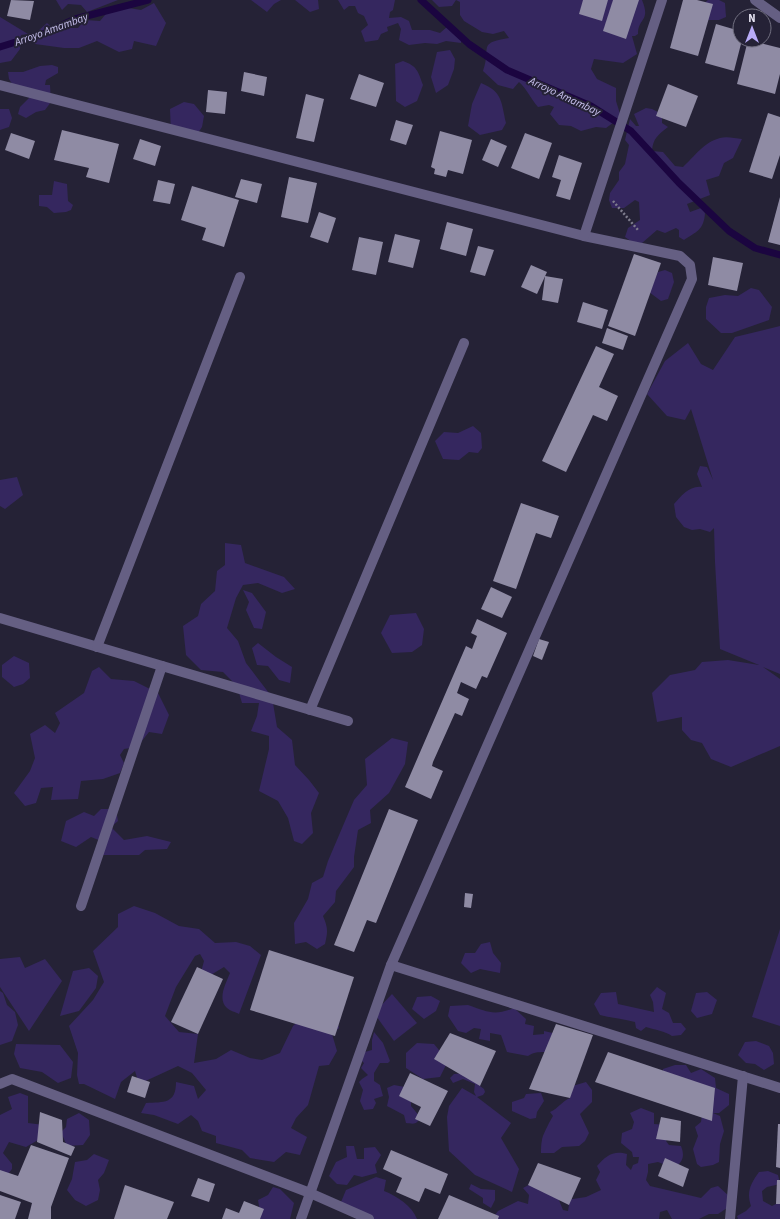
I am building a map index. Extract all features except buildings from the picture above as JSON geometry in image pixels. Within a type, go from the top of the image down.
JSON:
[{"type":"street","points":[[584,236],[662,0]]},
{"type":"street","points":[[755,0],[780,18]]},
{"type":"street","points":[[0,86],[584,236],[680,256],[690,265],[692,279],[391,965],[301,1219]]},
{"type":"street","points":[[97,647],[240,277]]},
{"type":"street","points":[[310,710],[464,343]]},
{"type":"street","points":[[0,618],[348,721]]},
{"type":"street","points":[[81,906],[162,666]]},
{"type":"street","points":[[391,965],[780,1088]]},
{"type":"street","points":[[730,1219],[743,1076]]},
{"type":"street","points":[[0,1084],[3,1081],[12,1079],[310,1193],[369,1219]]},
{"type":"path","points":[[600,185],[657,252]]},
{"type":"shaded area","points":[[56,0],[118,0],[87,12],[81,5],[68,4],[62,10]]},
{"type":"shaded area","points":[[251,0],[281,0],[274,4],[267,12]]},
{"type":"shaded area","points":[[295,0],[318,0],[319,9],[310,12]]},
{"type":"shaded area","points":[[338,0],[395,0],[393,10],[390,12],[389,18],[401,17],[409,21],[412,30],[430,30],[440,33],[447,27],[457,34],[461,40],[461,43],[446,41],[437,44],[425,43],[409,45],[399,40],[401,29],[398,23],[387,27],[388,31],[381,34],[378,40],[365,42],[361,31],[368,25],[364,16],[358,13],[355,6],[349,6],[344,10]]},
{"type":"shaded area","points":[[432,0],[456,0],[452,6],[439,7]]},
{"type":"shaded area","points":[[456,0],[642,0],[645,16],[640,25],[638,34],[632,36],[637,54],[623,63],[594,59],[591,69],[597,79],[616,88],[616,101],[621,117],[606,128],[596,127],[581,131],[571,126],[559,125],[550,114],[554,107],[549,105],[538,107],[519,82],[513,89],[498,85],[483,71],[487,48],[492,42],[509,38],[504,31],[493,34],[482,32],[464,21],[460,15],[460,2]]},
{"type":"shaded area","points":[[708,0],[719,0],[725,3],[726,17],[719,20],[706,20],[702,5]]},
{"type":"shaded area","points":[[154,3],[166,23],[156,46],[134,41],[132,49],[119,52],[97,41],[79,48],[64,48],[35,44],[28,34],[38,31],[47,23],[57,32],[68,28],[78,28],[85,20],[100,21],[110,9],[129,8],[141,10]]},
{"type":"shaded area","points":[[0,17],[28,34],[21,35],[20,49],[11,61],[0,63]]},
{"type":"shaded area","points":[[450,50],[455,59],[454,69],[448,85],[436,93],[431,77],[437,52]]},
{"type":"shaded area","points":[[403,61],[414,67],[420,76],[423,85],[417,101],[405,107],[396,101],[395,64]]},
{"type":"shaded area","points":[[52,65],[58,67],[58,73],[46,80],[45,85],[50,85],[51,102],[45,110],[36,112],[26,118],[18,114],[20,107],[29,98],[28,91],[14,87],[9,79],[8,72],[23,72],[40,66]]},
{"type":"shaded area","points":[[481,83],[488,86],[500,98],[506,123],[502,130],[480,135],[468,126],[472,104]]},
{"type":"shaded area","points":[[184,102],[194,104],[204,116],[202,127],[196,136],[171,133],[170,109]]},
{"type":"shaded area","points":[[646,108],[662,114],[662,123],[668,127],[657,137],[652,151],[663,152],[675,166],[683,167],[704,146],[714,140],[725,137],[742,139],[733,158],[724,163],[719,176],[706,180],[710,195],[687,204],[690,212],[701,208],[705,213],[703,223],[699,230],[684,240],[679,237],[679,230],[676,228],[665,233],[657,230],[642,243],[632,242],[625,237],[628,228],[640,220],[639,202],[635,200],[624,208],[612,208],[609,200],[610,193],[619,180],[619,172],[625,164],[629,145],[625,140],[630,119],[636,126],[639,126],[634,114]]},
{"type":"shaded area","points":[[0,109],[9,109],[12,118],[9,127],[0,130]]},
{"type":"shaded area","points":[[54,181],[67,184],[68,201],[73,205],[71,210],[54,213],[47,207],[39,206],[39,195],[52,195]]},
{"type":"shaded area","points":[[665,270],[672,273],[674,282],[668,299],[661,301],[649,292],[658,272]]},
{"type":"shaded area","points":[[751,288],[759,290],[772,307],[769,320],[732,333],[721,333],[706,319],[706,307],[709,298],[725,295],[738,296]]},
{"type":"shaded area","points":[[780,326],[780,674],[763,667],[780,679],[780,746],[731,767],[711,759],[702,743],[691,740],[682,730],[682,717],[657,722],[652,693],[670,675],[695,670],[702,662],[728,660],[759,665],[720,649],[714,528],[710,532],[700,529],[692,530],[684,527],[676,517],[674,504],[690,489],[702,487],[697,474],[700,466],[707,467],[713,480],[691,409],[685,420],[667,416],[647,394],[665,361],[688,343],[701,364],[713,370],[735,337]]},
{"type":"shaded area","points":[[473,426],[481,433],[482,448],[478,453],[469,452],[459,460],[443,459],[435,441],[444,432],[458,433]]},
{"type":"shaded area","points":[[17,477],[23,495],[5,509],[0,506],[0,480]]},
{"type":"shaded area","points":[[225,543],[241,545],[245,563],[284,577],[295,589],[282,593],[258,583],[243,585],[236,598],[227,628],[238,641],[246,663],[272,697],[277,727],[292,740],[295,765],[319,793],[311,813],[313,833],[302,844],[294,841],[288,818],[278,801],[259,791],[269,749],[269,736],[251,731],[257,716],[259,703],[242,703],[237,686],[223,672],[201,670],[186,655],[183,626],[198,616],[201,604],[215,591],[217,571],[225,565]]},
{"type":"shaded area","points":[[243,590],[252,593],[266,612],[262,629],[254,628],[246,610],[249,602]]},
{"type":"shaded area","points":[[416,613],[424,629],[422,645],[412,652],[392,653],[381,633],[390,615]]},
{"type":"shaded area","points":[[258,643],[292,667],[290,683],[279,680],[268,666],[257,665],[252,648]]},
{"type":"shaded area","points":[[14,656],[29,663],[30,678],[23,684],[14,687],[2,677],[2,665]]},
{"type":"shaded area","points":[[99,667],[111,679],[134,681],[158,693],[169,715],[162,734],[149,732],[137,747],[124,749],[120,755],[124,763],[120,773],[103,779],[81,781],[78,799],[51,800],[53,787],[41,788],[36,803],[25,806],[14,793],[30,771],[35,758],[30,734],[45,725],[55,733],[60,723],[55,713],[84,693],[92,671]]},
{"type":"shaded area","points":[[392,738],[408,742],[405,764],[389,793],[370,810],[371,823],[358,830],[354,867],[336,891],[335,902],[323,916],[327,930],[325,944],[317,949],[306,942],[295,944],[294,923],[308,899],[312,883],[323,877],[328,861],[354,800],[367,785],[365,759]]},
{"type":"shaded area","points":[[101,809],[116,809],[118,821],[111,827],[124,840],[147,836],[171,842],[167,849],[145,850],[139,855],[99,855],[101,841],[91,837],[76,847],[61,841],[66,821],[84,812],[94,816]]},
{"type":"shaded area","points":[[134,906],[155,913],[179,926],[199,929],[215,943],[236,942],[250,946],[261,955],[239,1014],[227,1008],[224,1004],[222,996],[230,973],[224,967],[209,976],[201,972],[204,961],[200,954],[195,956],[176,987],[165,1016],[179,1032],[198,1034],[194,1063],[216,1059],[231,1050],[250,1058],[262,1060],[280,1053],[293,1026],[302,1018],[337,1021],[339,1028],[332,1034],[337,1051],[329,1065],[319,1066],[308,1105],[296,1118],[291,1128],[307,1137],[300,1155],[286,1152],[274,1162],[250,1158],[242,1150],[216,1143],[216,1136],[202,1131],[198,1121],[191,1115],[178,1124],[154,1115],[141,1113],[146,1103],[163,1102],[171,1098],[174,1094],[176,1082],[194,1086],[198,1099],[206,1090],[192,1073],[178,1066],[139,1084],[135,1071],[121,1082],[115,1099],[84,1084],[79,1084],[77,1075],[78,1053],[69,1026],[93,1000],[104,982],[93,951],[118,927],[118,914]]},
{"type":"shaded area","points":[[780,929],[780,1026],[752,1017]]},
{"type":"shaded area","points":[[490,942],[493,953],[501,963],[500,973],[480,969],[471,973],[461,963],[465,953],[475,953],[481,944]]},
{"type":"shaded area","points":[[20,957],[25,968],[45,959],[62,981],[29,1031],[0,987],[0,959]]},
{"type":"shaded area","points":[[89,968],[98,976],[96,988],[79,1011],[60,1016],[73,971]]},
{"type":"shaded area","points":[[657,987],[666,993],[662,1009],[669,1013],[673,1023],[681,1023],[686,1029],[681,1035],[672,1036],[646,1027],[641,1031],[636,1028],[635,1022],[600,1015],[594,1004],[601,993],[616,992],[618,1004],[654,1012],[653,1002],[650,995]]},
{"type":"shaded area","points":[[0,991],[3,993],[7,1005],[15,1012],[18,1025],[12,1041],[0,1045]]},
{"type":"shaded area","points":[[707,992],[717,1000],[712,1014],[697,1018],[691,1011],[696,993]]},
{"type":"shaded area","points":[[392,994],[417,1023],[394,1041],[374,1013]]},
{"type":"shaded area","points":[[431,996],[440,1001],[436,1011],[424,1019],[412,1009],[417,997]]},
{"type":"shaded area","points":[[468,1005],[491,1012],[501,1012],[514,1008],[526,1019],[525,1024],[534,1026],[533,1035],[544,1034],[544,1031],[557,1034],[550,1052],[530,1054],[528,1056],[507,1052],[501,1035],[490,1033],[490,1041],[479,1039],[481,1029],[474,1028],[466,1033],[458,1031],[448,1016],[450,1006]]},
{"type":"shaded area","points":[[374,1032],[383,1043],[390,1061],[388,1063],[380,1063],[374,1073],[374,1081],[380,1085],[383,1096],[374,1099],[376,1103],[373,1109],[364,1110],[360,1101],[363,1090],[359,1082],[368,1075],[361,1068],[364,1063],[359,1058],[361,1053],[372,1050]]},
{"type":"shaded area","points":[[756,1041],[769,1046],[773,1053],[774,1064],[764,1070],[755,1064],[746,1063],[738,1055],[745,1042]]},
{"type":"shaded area","points":[[417,1043],[434,1044],[448,1061],[440,1077],[423,1079],[406,1068],[406,1053]]},
{"type":"shaded area","points":[[16,1044],[60,1045],[73,1062],[71,1078],[58,1083],[42,1072],[20,1068],[14,1054]]},
{"type":"shaded area","points":[[675,1065],[686,1065],[691,1073],[701,1069],[715,1078],[716,1088],[729,1094],[729,1105],[719,1113],[713,1113],[720,1116],[724,1131],[720,1144],[719,1162],[713,1165],[701,1167],[697,1164],[693,1149],[698,1136],[695,1127],[701,1122],[702,1115],[662,1078],[663,1069]]},
{"type":"shaded area","points":[[465,1073],[477,1078],[480,1086],[484,1089],[485,1092],[483,1095],[477,1097],[511,1123],[501,1138],[519,1169],[512,1192],[475,1175],[449,1151],[447,1117],[449,1106],[462,1088],[476,1096],[474,1092],[475,1084],[463,1079],[453,1083],[450,1078],[454,1074]]},
{"type":"shaded area","points":[[586,1082],[592,1090],[592,1102],[580,1114],[589,1133],[585,1141],[579,1146],[562,1147],[554,1153],[541,1153],[542,1138],[553,1116],[550,1112],[570,1098],[569,1087]]},
{"type":"shaded area","points":[[394,1085],[410,1088],[411,1106],[420,1117],[416,1123],[406,1123],[404,1115],[387,1106],[389,1097],[387,1088]]},
{"type":"shaded area","points":[[20,1093],[28,1096],[28,1123],[44,1125],[45,1136],[26,1147],[9,1142],[3,1153],[12,1164],[12,1169],[4,1179],[0,1179],[0,1115],[12,1109],[8,1097]]},
{"type":"shaded area","points":[[541,1093],[544,1101],[537,1112],[536,1118],[530,1119],[512,1111],[512,1102],[524,1098],[526,1094]]},
{"type":"shaded area","points":[[641,1108],[654,1113],[654,1124],[667,1125],[670,1135],[666,1141],[669,1145],[681,1146],[683,1154],[678,1165],[666,1165],[658,1162],[648,1164],[646,1180],[650,1186],[701,1198],[711,1188],[718,1186],[730,1197],[727,1208],[718,1214],[709,1214],[699,1219],[672,1219],[667,1210],[660,1212],[659,1219],[492,1219],[498,1211],[518,1201],[528,1204],[529,1195],[523,1188],[534,1182],[556,1193],[563,1210],[568,1211],[569,1205],[566,1200],[586,1197],[601,1190],[596,1180],[600,1172],[597,1166],[604,1159],[614,1153],[627,1154],[626,1165],[631,1170],[633,1165],[638,1163],[639,1157],[633,1157],[632,1152],[621,1143],[622,1133],[632,1129],[634,1122],[630,1113]]},
{"type":"shaded area","points":[[79,1113],[89,1120],[90,1135],[83,1145],[67,1146],[61,1132],[66,1127],[67,1119]]},
{"type":"shaded area","points":[[346,1146],[354,1146],[357,1159],[364,1159],[364,1148],[375,1147],[381,1155],[375,1165],[377,1173],[362,1177],[354,1175],[347,1185],[337,1184],[329,1176],[336,1162],[347,1157]]},
{"type":"shaded area","points":[[94,1154],[109,1160],[104,1173],[98,1180],[100,1190],[98,1200],[86,1206],[75,1200],[67,1190],[72,1179],[75,1162],[87,1160]]},
{"type":"shaded area","points":[[768,1171],[778,1175],[780,1184],[767,1187],[762,1191],[763,1201],[772,1206],[780,1202],[780,1219],[738,1219],[737,1216],[751,1206],[749,1192],[759,1172]]},
{"type":"shaded area","points":[[376,1177],[386,1180],[384,1191],[404,1202],[412,1210],[417,1219],[369,1219],[341,1202],[346,1190]]},
{"type":"shaded area","points":[[471,1184],[481,1189],[495,1190],[495,1200],[491,1208],[483,1203],[483,1198],[469,1189]]},
{"type":"shaded area","points":[[273,1187],[280,1189],[294,1203],[290,1219],[257,1219],[260,1212],[258,1200],[268,1195]]},
{"type":"waterway","name":"Arroyo Amambay","points":[[0,47],[45,33],[75,19],[148,0]]},
{"type":"waterway","name":"Arroyo Amambay","points":[[421,0],[469,44],[507,70],[591,106],[631,131],[679,183],[729,231],[755,248],[780,255]]}]
